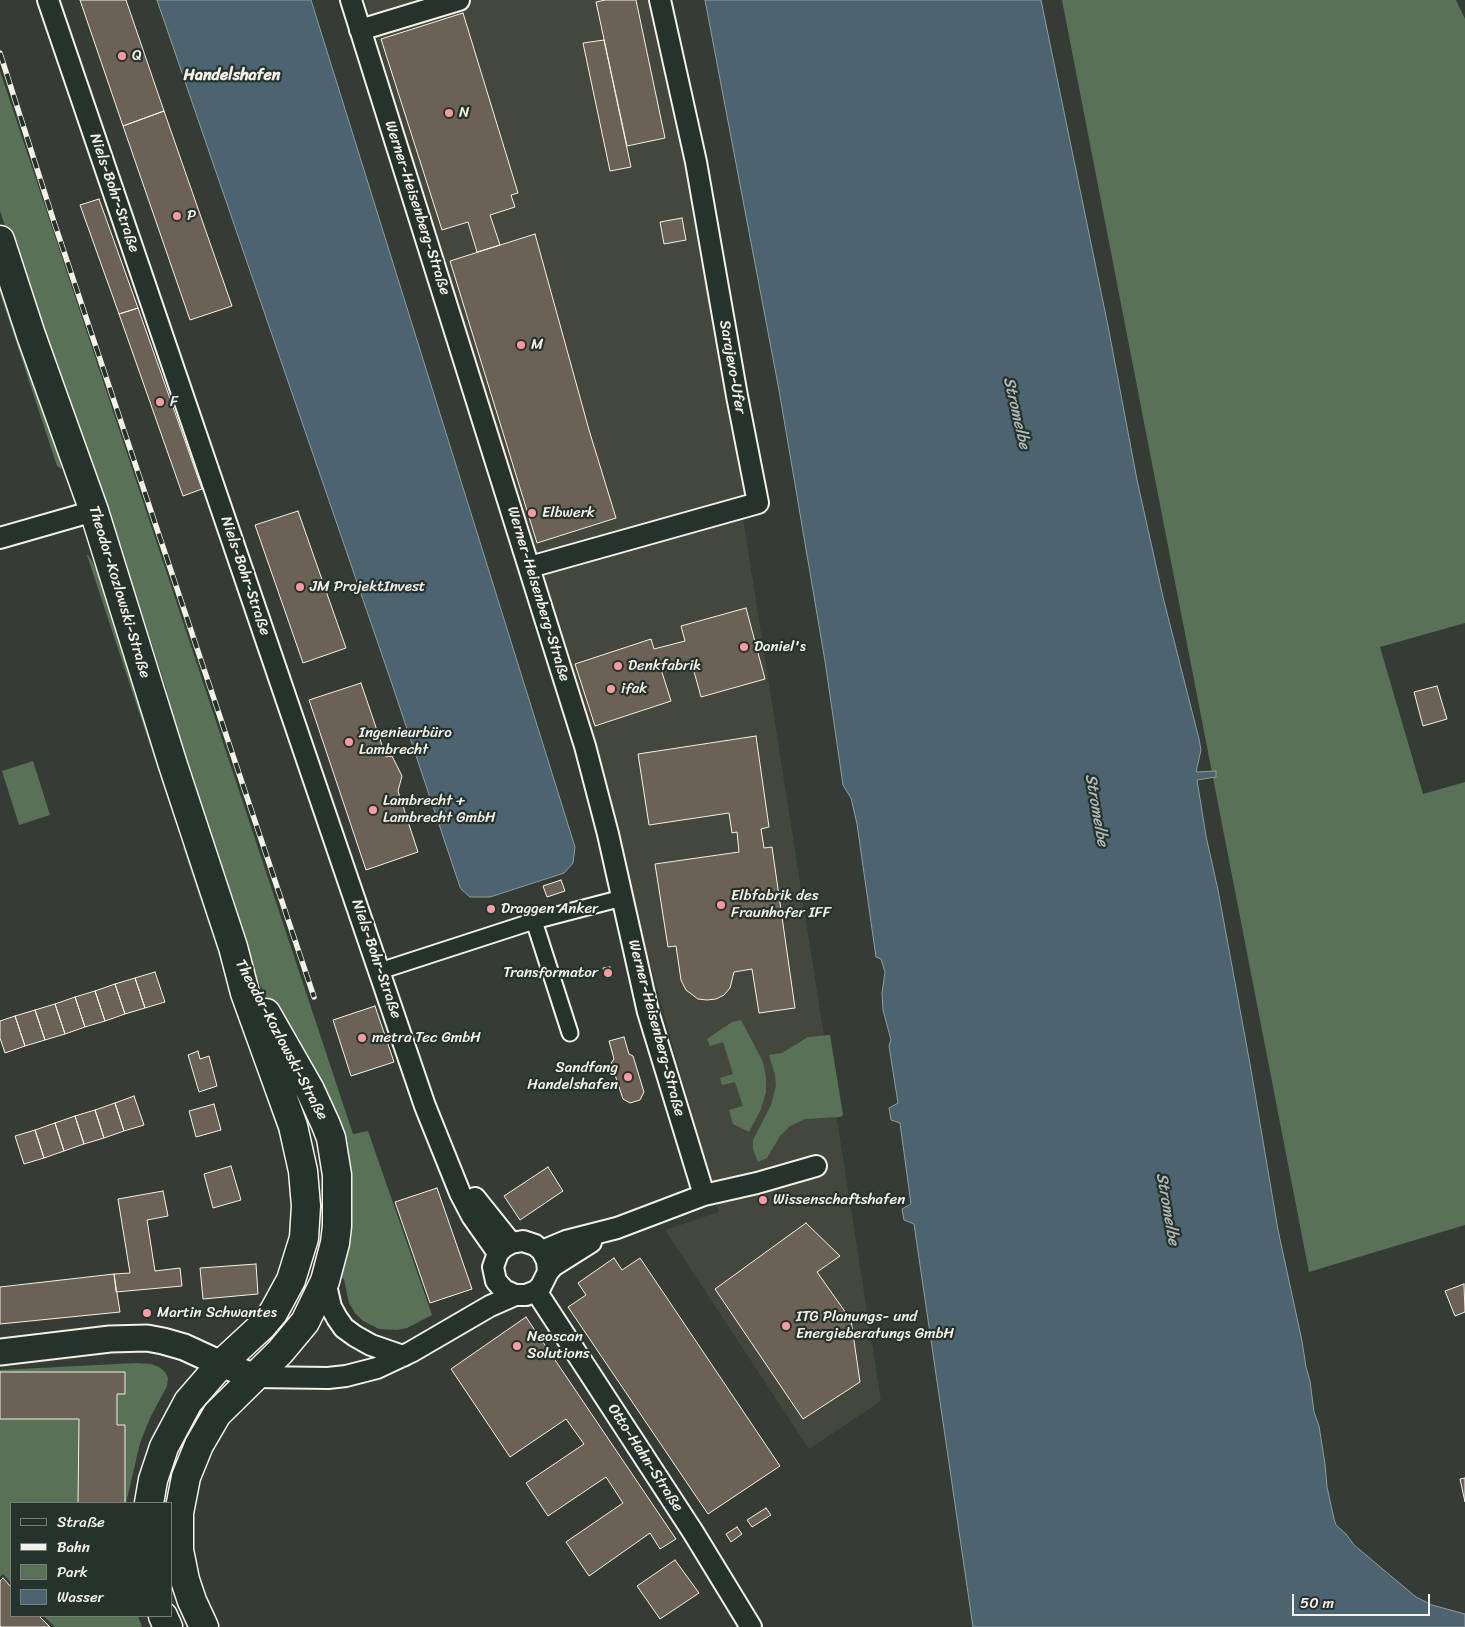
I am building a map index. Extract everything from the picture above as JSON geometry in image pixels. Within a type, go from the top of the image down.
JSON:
[{"type":"main road","name":"Theodor-Kozlowski-Straße","points":[[0,240],[31,335],[94,511],[173,765],[233,947],[245,992],[297,1141],[303,1170],[306,1206],[301,1251],[291,1280],[282,1298],[262,1326],[221,1364],[192,1396],[173,1427],[160,1458],[149,1502]]},
{"type":"main road","name":"Theodor-Kozlowski-Straße","points":[[204,1627],[192,1601],[180,1557],[178,1531],[183,1489],[192,1461],[211,1422],[299,1331],[311,1311],[325,1280],[335,1243],[338,1209],[337,1175],[330,1138],[310,1090],[260,1003],[233,947]]},
{"type":"street","name":"Niels-Bohr-Straße","points":[[48,0],[425,1106],[449,1170],[465,1204],[504,1248]]},
{"type":"street","name":"Werner-Heisenberg-Straße","points":[[352,0],[585,746],[648,1012],[704,1195]]},
{"type":"street","points":[[360,30],[459,0]]},
{"type":"street","name":"Sarajevo-Ufer","points":[[530,567],[758,503],[736,396],[696,162],[660,0]]},
{"type":"street","points":[[0,538],[94,511]]},
{"type":"street","points":[[380,971],[534,921],[622,898]]},
{"type":"street","points":[[534,921],[570,1033]]},
{"type":"street","points":[[542,1251],[566,1241],[617,1228],[704,1195],[757,1183],[816,1166]]},
{"type":"street","points":[[548,1272],[573,1252],[617,1228]]},
{"type":"street","points":[[0,1352],[110,1339],[135,1338],[179,1345],[255,1377],[302,1379],[346,1376],[377,1368],[403,1356],[490,1306],[515,1295],[526,1295],[536,1291],[544,1283],[548,1272],[547,1261],[542,1251],[528,1242],[519,1241],[504,1248],[493,1267],[496,1281],[504,1290],[515,1295]]},
{"type":"street","points":[[325,1280],[332,1306],[344,1328],[372,1345],[403,1356]]},
{"type":"street","points":[[459,1324],[496,1281]]},
{"type":"street","name":"Otto-Hahn-Straße","points":[[536,1291],[692,1532],[751,1627]]},
{"type":"shaded area","points":[[365,0],[667,0],[702,153],[766,494],[533,560]]},
{"type":"shaded area","name":"Wissenschaftshafen","points":[[743,518],[881,1401],[809,1449],[665,1230],[719,1212],[542,575]]},
{"type":"green space","points":[[1062,0],[1456,0],[1465,19],[1465,623],[1380,647],[1423,794],[1465,782],[1465,1225],[1309,1272]]},
{"type":"green space","points":[[0,71],[353,1134],[368,1131],[432,1315],[407,1328],[397,1330],[379,1329],[363,1321],[349,1303],[344,1279],[337,1276],[347,1224],[274,1012],[252,969],[175,729],[166,688],[140,607],[100,488],[28,294],[0,211]]},
{"type":"green space","points":[[0,278],[62,469],[57,466],[0,293]]},
{"type":"green space","points":[[87,555],[99,575],[182,827],[179,833]]},
{"type":"green space","points":[[33,761],[50,815],[19,825],[2,771]]},
{"type":"green space","points":[[183,847],[190,850],[236,991],[233,997]]},
{"type":"green space","points":[[240,1020],[246,1022],[289,1150],[295,1179],[296,1215],[293,1243],[285,1269],[270,1299],[285,1257],[290,1232],[292,1212],[289,1164]]},
{"type":"green space","points":[[741,1020],[763,1062],[766,1077],[766,1092],[761,1109],[749,1132],[733,1124],[729,1110],[743,1106],[735,1082],[722,1085],[720,1078],[733,1074],[723,1042],[710,1046],[707,1039],[732,1022]]},
{"type":"green space","points":[[830,1035],[843,1115],[840,1117],[805,1119],[790,1126],[780,1136],[767,1158],[758,1162],[753,1149],[753,1140],[771,1105],[776,1086],[769,1055],[782,1053],[808,1037]]},
{"type":"green space","points":[[136,1363],[151,1364],[159,1367],[168,1378],[167,1386],[150,1418],[140,1443],[126,1502],[10,1502],[10,1582],[3,1574],[0,1577],[0,1370]]},
{"type":"green space","points":[[45,1617],[138,1617],[142,1627],[55,1627]]},
{"type":"water","points":[[157,0],[311,0],[575,847],[573,863],[564,873],[490,897],[470,897],[460,887]]},
{"type":"water","name":"Stromelbe","points":[[705,0],[1041,0],[1108,326],[1137,480],[1163,597],[1199,739],[1201,750],[1196,772],[1216,771],[1216,777],[1197,780],[1250,1064],[1278,1230],[1310,1381],[1314,1412],[1319,1426],[1327,1487],[1334,1519],[1336,1525],[1354,1545],[1416,1597],[1432,1605],[1465,1614],[1465,1627],[973,1627],[914,1224],[904,1220],[902,1209],[911,1204],[900,1123],[891,1120],[889,1108],[898,1103],[889,1046],[891,1040],[883,1010],[882,993],[885,972],[881,959],[876,957],[857,824],[851,798],[843,785],[825,661],[779,390]]},
{"type":"building","name":"Q","points":[[80,0],[126,0],[164,111],[123,126]]},
{"type":"building","points":[[605,0],[636,0],[665,138],[627,146],[596,2]]},
{"type":"building","name":"N","points":[[463,13],[518,193],[511,195],[515,207],[490,215],[500,245],[477,252],[468,222],[442,230],[381,39]]},
{"type":"building","points":[[604,40],[631,167],[610,171],[583,43]]},
{"type":"building","name":"P","points":[[164,111],[232,306],[190,320],[123,126]]},
{"type":"building","points":[[99,199],[138,308],[119,314],[80,205]]},
{"type":"building","points":[[682,218],[686,240],[664,244],[660,222]]},
{"type":"building","name":"M","points":[[535,234],[589,430],[616,518],[537,543],[450,261]]},
{"type":"building","name":"F","points":[[138,308],[202,489],[183,496],[119,314]]},
{"type":"building","points":[[298,511],[346,648],[303,663],[255,525]]},
{"type":"building","name":"Denkfabrik","points":[[746,608],[765,679],[701,697],[692,664],[677,667],[660,666],[671,701],[595,726],[575,664],[651,639],[654,649],[685,641],[681,626]]},
{"type":"building","points":[[361,683],[386,757],[392,756],[402,776],[398,791],[418,852],[366,870],[309,700]]},
{"type":"building","points":[[1437,686],[1447,719],[1423,726],[1414,692]]},
{"type":"building","name":"Elbfabrik des Fraunhofer IFF","points":[[756,736],[769,827],[761,829],[764,848],[772,847],[795,1008],[759,1013],[752,969],[734,972],[730,988],[724,995],[716,999],[698,999],[686,990],[681,980],[676,946],[668,947],[655,864],[739,852],[737,832],[732,833],[729,813],[649,825],[638,754]]},
{"type":"building","points":[[561,880],[565,891],[547,897],[543,886]]},
{"type":"building","name":"Transformator","points":[[610,967],[612,977],[606,978],[603,968]]},
{"type":"building","points":[[155,972],[165,1002],[145,1008],[135,978]]},
{"type":"building","points":[[135,978],[145,1008],[125,1014],[115,984]]},
{"type":"building","points":[[115,984],[125,1014],[105,1021],[95,991]]},
{"type":"building","points":[[95,991],[105,1021],[85,1027],[75,997]]},
{"type":"building","points":[[75,997],[85,1027],[65,1034],[55,1004]]},
{"type":"building","points":[[55,1004],[65,1034],[45,1040],[35,1010]]},
{"type":"building","name":"metra Tec GmbH","points":[[375,1006],[394,1062],[351,1076],[333,1020]]},
{"type":"building","points":[[35,1010],[45,1040],[25,1046],[15,1016]]},
{"type":"building","points":[[15,1016],[25,1046],[5,1053],[0,1038],[0,1021]]},
{"type":"building","name":"Sandfang Handelshafen","points":[[624,1037],[629,1054],[633,1056],[644,1092],[640,1100],[630,1103],[623,1099],[611,1063],[614,1059],[609,1041]]},
{"type":"building","points":[[198,1051],[200,1059],[209,1056],[217,1086],[199,1092],[188,1055]]},
{"type":"building","points":[[134,1096],[144,1125],[124,1131],[115,1103]]},
{"type":"building","points":[[115,1103],[124,1131],[104,1138],[95,1110]]},
{"type":"building","points":[[214,1104],[221,1130],[196,1137],[189,1111]]},
{"type":"building","points":[[95,1110],[104,1138],[84,1144],[75,1116]]},
{"type":"building","points":[[75,1116],[84,1144],[64,1151],[55,1123]]},
{"type":"building","points":[[55,1123],[64,1151],[44,1158],[35,1130]]},
{"type":"building","points":[[35,1130],[44,1158],[24,1164],[15,1136]]},
{"type":"building","points":[[231,1166],[241,1200],[213,1208],[204,1174]]},
{"type":"building","points":[[548,1167],[563,1191],[520,1220],[504,1196]]},
{"type":"building","points":[[437,1188],[472,1289],[430,1303],[395,1202]]},
{"type":"building","points":[[163,1191],[168,1216],[147,1220],[155,1271],[180,1268],[182,1286],[116,1292],[114,1274],[130,1273],[118,1199]]},
{"type":"building","points":[[806,1223],[840,1256],[817,1272],[851,1320],[860,1382],[803,1419],[715,1289]]},
{"type":"building","points":[[614,1258],[622,1270],[640,1258],[780,1466],[708,1514],[568,1307],[586,1295],[578,1283]]},
{"type":"building","points":[[256,1264],[258,1294],[203,1299],[200,1268]]},
{"type":"building","points":[[114,1274],[120,1312],[0,1324],[0,1287]]},
{"type":"building","points":[[1464,1284],[1465,1312],[1455,1316],[1445,1291]]},
{"type":"building","points":[[526,1317],[676,1539],[660,1549],[650,1533],[589,1576],[566,1542],[623,1503],[606,1477],[548,1516],[526,1483],[584,1444],[566,1419],[510,1457],[451,1369]]},
{"type":"building","points":[[0,1372],[125,1372],[125,1394],[117,1394],[117,1425],[125,1425],[125,1502],[78,1502],[79,1419],[0,1419]]},
{"type":"building","points":[[1465,1478],[1465,1502],[1460,1479]]},
{"type":"building","points":[[766,1508],[771,1515],[752,1527],[747,1520]]},
{"type":"building","points":[[737,1527],[742,1534],[731,1542],[726,1534]]},
{"type":"building","points":[[675,1560],[699,1593],[660,1619],[637,1586]]},
{"type":"building","points":[[3,1578],[10,1586],[10,1617],[40,1617],[50,1627],[1,1627],[0,1581]]},
{"type":"railway","points":[[0,53],[54,222],[314,997]]},
{"type":"place","name":"Q","points":[[122,56]]},
{"type":"place","name":"N","points":[[449,113]]},
{"type":"place","name":"P","points":[[177,216]]},
{"type":"place","name":"M","points":[[521,345]]},
{"type":"place","name":"F","points":[[160,402]]},
{"type":"place","name":"Elbwerk","points":[[532,513]]},
{"type":"place","name":"JM ProjektInvest","points":[[300,587]]},
{"type":"place","name":"Daniel's","points":[[744,647]]},
{"type":"place","name":"Denkfabrik","points":[[618,666]]},
{"type":"place","name":"ifak","points":[[611,689]]},
{"type":"place","name":"Ingenieurbüro Lambrecht","points":[[349,742]]},
{"type":"place","name":"Lambrecht + Lambrecht GmbH","points":[[373,810]]},
{"type":"place","name":"Elbfabrik des Fraunhofer IFF","points":[[721,905]]},
{"type":"place","name":"Draggen Anker","points":[[491,909]]},
{"type":"place","name":"Transformator","points":[[608,973]]},
{"type":"place","name":"metra Tec GmbH","points":[[362,1038]]},
{"type":"place","name":"Sandfang Handelshafen","points":[[628,1077]]},
{"type":"place","name":"Wissenschaftshafen","points":[[763,1200]]},
{"type":"place","name":"Martin Schwantes","points":[[147,1313]]},
{"type":"place","name":"ITG Planungs- und Energieberatungs GmbH","points":[[786,1326]]},
{"type":"place","name":"Neoscan Solutions","points":[[517,1346]]},
{"type":"district","name":"Handelshafen","points":[[232,76]]}]
